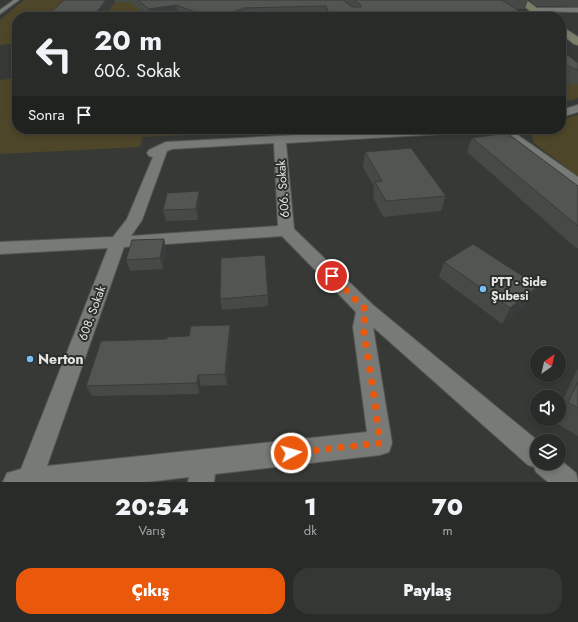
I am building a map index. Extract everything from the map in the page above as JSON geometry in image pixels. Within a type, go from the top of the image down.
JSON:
[{"type":"main road","points":[[520,0],[537,12]]},
{"type":"main road","points":[[566,33],[578,42]]},
{"type":"main road","points":[[566,46],[578,54]]},
{"type":"street","points":[[0,12],[17,0]]},
{"type":"street","points":[[532,8],[578,10]]},
{"type":"street","points":[[566,102],[578,98]]},
{"type":"street","points":[[566,112],[578,108]]},
{"type":"street","points":[[280,140],[387,134]]},
{"type":"street","points":[[508,134],[578,183]]},
{"type":"street","name":"608. Sokak","points":[[22,482],[118,242],[134,220],[157,151],[170,145],[280,140]]},
{"type":"street","name":"606. Sokak","points":[[280,140],[286,231],[366,310],[530,450]]},
{"type":"street","points":[[0,248],[286,231]]},
{"type":"street","points":[[22,482],[202,473],[380,443],[363,327],[366,310]]},
{"type":"street","points":[[553,470],[567,482]]},
{"type":"shaded area","points":[[24,0],[327,0],[226,12],[12,12],[12,44],[0,45],[0,20]]},
{"type":"shaded area","points":[[578,74],[578,98],[566,102],[566,77]]},
{"type":"shaded area","points":[[12,79],[12,134],[215,134],[143,137],[140,147],[0,154],[0,80]]},
{"type":"shaded area","points":[[578,115],[578,176],[534,143],[532,135],[566,134],[566,119]]},
{"type":"building","points":[[64,0],[106,0],[97,12],[51,12]]},
{"type":"building","points":[[138,0],[343,0],[352,7],[361,7],[361,5],[354,0],[502,0],[520,12],[329,12],[326,6],[242,8],[242,10],[236,10],[236,12],[196,12],[176,5],[149,9]]},
{"type":"building","points":[[566,54],[578,63],[578,70],[566,65]]},
{"type":"building","points":[[508,134],[578,186],[578,226],[472,138]]},
{"type":"building","points":[[411,148],[446,196],[386,201],[375,182],[382,181],[365,152]]},
{"type":"building","points":[[199,191],[196,209],[163,210],[167,193]]},
{"type":"building","points":[[164,239],[160,258],[126,260],[132,240]]},
{"type":"building","points":[[473,244],[538,286],[510,308],[444,262]]},
{"type":"building","points":[[265,255],[268,295],[220,299],[221,258]]},
{"type":"building","points":[[230,325],[225,374],[198,375],[197,383],[86,386],[101,341],[167,339],[167,337],[189,336],[191,326]]},
{"type":"building","points":[[578,382],[578,408],[568,402]]},
{"type":"place","name":"PTT - Side Şubesi","points":[[483,289]]},
{"type":"place","name":"Nerton","points":[[30,359]]},
{"type":"route","points":[[291,453],[380,443],[363,327],[366,310],[332,276]]}]
